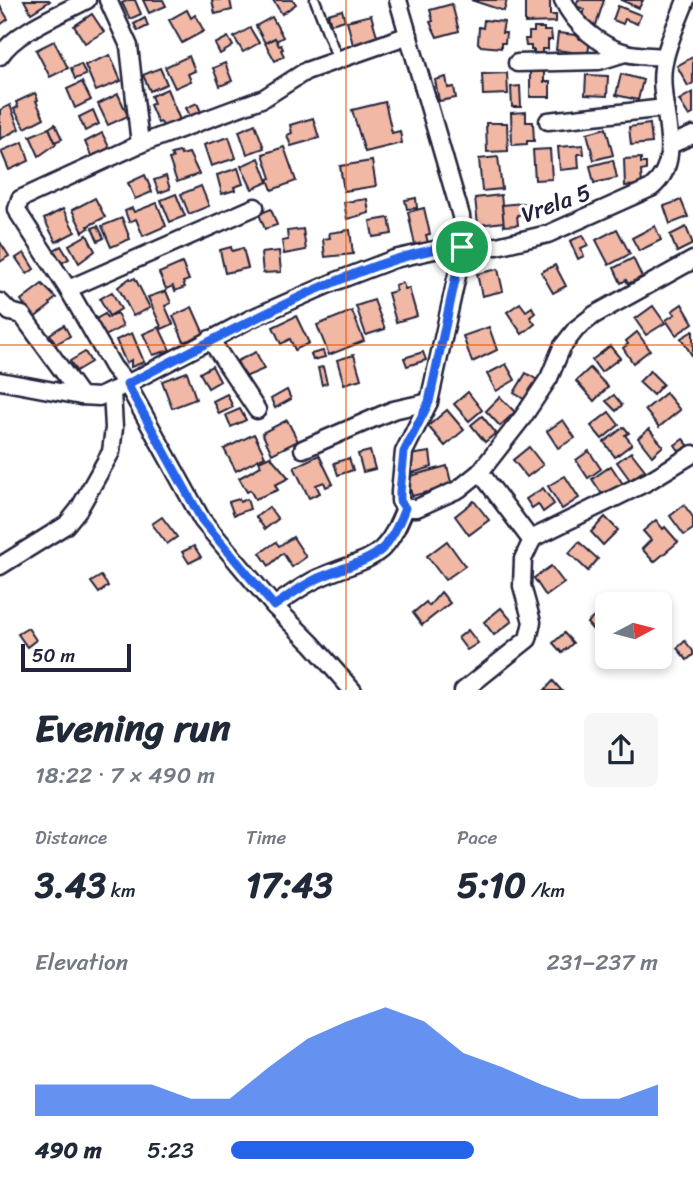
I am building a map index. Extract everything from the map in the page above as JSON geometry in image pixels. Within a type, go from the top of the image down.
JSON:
[{"type":"street","points":[[0,56],[10,44],[27,32],[88,0]]},
{"type":"street","points":[[108,0],[129,46],[140,144]]},
{"type":"street","points":[[398,0],[461,216],[462,247],[429,402],[404,452],[400,501],[405,508]]},
{"type":"street","points":[[563,0],[585,31],[625,53]]},
{"type":"street","name":"Vrela 5","points":[[0,381],[99,397],[211,339],[334,282],[394,259],[433,250],[497,246],[548,234],[645,192],[657,184],[667,168],[670,145],[662,76],[665,57],[686,0]]},
{"type":"street","points":[[352,690],[274,606],[202,520],[68,289],[19,214],[18,204],[23,196],[140,144],[264,98],[306,71],[409,34]]},
{"type":"street","points":[[517,63],[599,61],[625,53],[665,57]]},
{"type":"street","points":[[548,121],[665,108]]},
{"type":"street","points":[[670,145],[693,135]]},
{"type":"street","points":[[68,289],[255,207]]},
{"type":"street","points":[[405,508],[417,508],[459,489],[480,471],[523,417],[549,378],[562,347],[576,329],[594,315],[693,260]]},
{"type":"street","points":[[0,302],[10,312],[22,316],[81,396]]},
{"type":"street","points":[[211,339],[257,410]]},
{"type":"street","points":[[0,566],[66,525],[79,509],[111,452],[124,385]]},
{"type":"street","points":[[303,449],[393,410],[429,402]]},
{"type":"street","points":[[464,690],[528,639],[532,622],[522,586],[523,559],[533,538],[647,482],[693,454]]},
{"type":"street","points":[[480,471],[528,536],[533,538]]},
{"type":"street","points":[[274,606],[319,578],[362,562],[383,550],[397,528],[405,508]]},
{"type":"lane","points":[[315,0],[338,60]]},
{"type":"building","points":[[24,0],[49,0],[50,1],[31,13]]},
{"type":"building","points":[[135,0],[141,14],[130,19],[122,3]]},
{"type":"building","points":[[143,0],[163,0],[166,6],[149,13]]},
{"type":"building","points":[[212,0],[230,0],[232,10],[215,14]]},
{"type":"building","points":[[273,0],[293,0],[296,4],[282,14]]},
{"type":"building","points":[[471,0],[507,0],[504,11]]},
{"type":"building","points":[[525,0],[550,0],[550,15],[556,15],[556,22],[525,23]]},
{"type":"building","points":[[578,0],[604,0],[596,25],[581,20],[584,9],[576,6]]},
{"type":"building","points":[[621,0],[643,0],[639,8]]},
{"type":"building","points":[[452,4],[459,31],[437,37],[430,22],[433,21],[430,10]]},
{"type":"building","points":[[0,6],[8,19],[0,25]]},
{"type":"building","points":[[618,6],[641,15],[637,24],[625,19],[623,24],[613,20]]},
{"type":"building","points":[[187,10],[191,18],[195,15],[204,31],[182,43],[169,20]]},
{"type":"building","points":[[342,10],[345,20],[331,24],[328,14]]},
{"type":"building","points":[[92,14],[104,32],[85,43],[74,26]]},
{"type":"building","points":[[371,15],[378,39],[353,45],[347,21]]},
{"type":"building","points":[[272,17],[283,37],[265,43],[256,26]]},
{"type":"building","points":[[145,18],[148,26],[138,31],[134,24]]},
{"type":"building","points":[[484,20],[504,22],[502,33],[506,33],[505,43],[501,43],[501,48],[481,46],[478,43],[479,27],[483,28]]},
{"type":"building","points":[[250,28],[259,43],[243,52],[234,37]]},
{"type":"building","points":[[534,28],[551,31],[552,40],[548,40],[548,49],[542,49],[542,55],[534,55],[531,46],[526,46],[525,39],[529,39],[529,32],[534,32]]},
{"type":"building","points":[[558,33],[590,40],[588,54],[556,50]]},
{"type":"building","points":[[228,37],[233,46],[220,54],[215,44]]},
{"type":"building","points":[[275,38],[283,49],[281,50],[284,56],[275,61],[265,43]]},
{"type":"building","points":[[54,41],[68,68],[50,77],[36,50]]},
{"type":"building","points":[[110,55],[121,81],[96,91],[85,65]]},
{"type":"building","points":[[189,56],[195,71],[188,74],[191,81],[175,88],[165,67]]},
{"type":"building","points":[[693,57],[693,83],[688,86],[677,66]]},
{"type":"building","points":[[225,63],[232,81],[220,86],[213,68]]},
{"type":"building","points":[[81,64],[86,75],[75,79],[71,68]]},
{"type":"building","points":[[160,68],[167,84],[150,91],[143,75]]},
{"type":"building","points":[[530,70],[544,70],[544,82],[550,82],[550,97],[530,97]]},
{"type":"building","points":[[507,73],[508,94],[483,95],[482,74]]},
{"type":"building","points":[[621,74],[643,80],[638,100],[616,95]]},
{"type":"building","points":[[586,75],[608,76],[607,96],[585,95]]},
{"type":"building","points":[[446,77],[448,88],[454,87],[456,98],[439,101],[435,80]]},
{"type":"building","points":[[82,82],[91,100],[75,108],[67,89]]},
{"type":"building","points":[[520,86],[521,107],[512,107],[511,87]]},
{"type":"building","points":[[167,89],[180,120],[164,128],[161,122],[158,123],[150,105],[154,103],[151,96]]},
{"type":"building","points":[[693,92],[693,114],[689,116],[679,100]]},
{"type":"building","points":[[35,93],[44,118],[25,128],[14,109],[18,107],[16,102]]},
{"type":"building","points":[[118,94],[128,116],[108,125],[98,104]]},
{"type":"building","points":[[385,102],[392,133],[400,131],[402,143],[365,152],[352,110]]},
{"type":"building","points":[[197,103],[201,112],[190,116],[186,108]]},
{"type":"building","points":[[10,105],[19,129],[0,139],[0,110]]},
{"type":"building","points":[[93,110],[99,124],[85,131],[79,117]]},
{"type":"building","points":[[526,112],[526,122],[533,122],[534,141],[512,145],[511,113]]},
{"type":"building","points":[[313,118],[319,138],[291,146],[287,135],[292,133],[290,125]]},
{"type":"building","points":[[486,123],[507,123],[508,151],[487,152]]},
{"type":"building","points":[[55,124],[62,139],[55,142],[49,128]]},
{"type":"building","points":[[255,124],[264,148],[247,154],[239,131]]},
{"type":"building","points":[[650,124],[652,143],[631,145],[629,127]]},
{"type":"building","points":[[49,128],[56,144],[39,156],[30,136]]},
{"type":"building","points":[[606,128],[613,155],[594,160],[587,133]]},
{"type":"building","points":[[102,133],[111,151],[93,160],[85,142]]},
{"type":"building","points":[[229,137],[236,158],[211,166],[204,145]]},
{"type":"building","points":[[23,142],[29,161],[9,170],[1,151]]},
{"type":"building","points":[[583,145],[584,154],[578,154],[579,168],[560,170],[558,147]]},
{"type":"building","points":[[284,147],[296,181],[272,190],[263,154]]},
{"type":"building","points":[[550,149],[552,179],[535,180],[533,150]]},
{"type":"building","points":[[180,152],[181,155],[189,153],[199,174],[177,182],[169,159],[173,158],[171,154]]},
{"type":"building","points":[[498,157],[502,189],[482,191],[479,159]]},
{"type":"building","points":[[259,158],[268,182],[252,189],[241,166]]},
{"type":"building","points":[[641,158],[641,163],[646,163],[646,170],[641,171],[642,185],[625,186],[624,159]]},
{"type":"building","points":[[613,160],[617,178],[594,183],[590,166]]},
{"type":"building","points":[[372,161],[376,186],[344,191],[340,166]]},
{"type":"building","points":[[238,168],[243,184],[222,194],[217,175]]},
{"type":"building","points":[[145,175],[152,192],[135,199],[128,183]]},
{"type":"building","points":[[166,176],[170,189],[159,193],[154,180]]},
{"type":"building","points":[[201,186],[209,206],[189,214],[181,194]]},
{"type":"building","points":[[176,194],[185,216],[170,222],[161,200]]},
{"type":"building","points":[[501,195],[504,222],[478,225],[475,198]]},
{"type":"building","points":[[95,198],[105,217],[88,226],[83,232],[72,210]]},
{"type":"building","points":[[416,198],[417,208],[407,209],[405,200]]},
{"type":"building","points":[[367,199],[369,213],[347,219],[344,202]]},
{"type":"building","points":[[681,200],[688,217],[670,224],[664,206]]},
{"type":"building","points":[[157,203],[166,226],[143,236],[136,219],[129,222],[125,211],[132,208],[134,212]]},
{"type":"building","points":[[523,203],[525,214],[517,215],[518,225],[504,226],[502,205]]},
{"type":"building","points":[[424,208],[430,234],[426,235],[428,243],[415,245],[408,212]]},
{"type":"building","points":[[63,209],[75,232],[56,242],[44,219]]},
{"type":"building","points":[[271,209],[277,225],[265,229],[259,214]]},
{"type":"building","points":[[122,218],[130,239],[111,247],[102,226]]},
{"type":"building","points":[[389,218],[392,234],[373,237],[370,221]]},
{"type":"building","points":[[98,226],[104,238],[98,241],[92,228]]},
{"type":"building","points":[[655,226],[661,240],[639,251],[632,238]]},
{"type":"building","points":[[686,227],[693,244],[677,252],[670,235]]},
{"type":"building","points":[[303,229],[306,250],[284,254],[282,241],[288,240],[287,231]]},
{"type":"building","points":[[617,229],[630,254],[609,265],[596,240]]},
{"type":"building","points":[[350,230],[353,254],[325,257],[323,239],[330,238],[329,233]]},
{"type":"building","points":[[87,235],[95,251],[79,263],[69,245]]},
{"type":"building","points":[[583,235],[588,245],[581,248],[584,256],[578,259],[570,241]]},
{"type":"building","points":[[0,242],[9,256],[0,262]]},
{"type":"building","points":[[61,246],[69,259],[58,265],[50,252]]},
{"type":"building","points":[[231,247],[232,251],[243,248],[248,268],[225,273],[220,250]]},
{"type":"building","points":[[279,251],[281,272],[263,273],[261,253]]},
{"type":"building","points":[[24,253],[34,269],[27,274],[16,258]]},
{"type":"building","points":[[633,258],[642,277],[628,284],[626,280],[621,283],[614,268]]},
{"type":"building","points":[[182,263],[189,280],[183,282],[185,287],[175,291],[173,286],[166,289],[159,273]]},
{"type":"building","points":[[555,265],[566,286],[553,293],[541,272]]},
{"type":"building","points":[[498,269],[503,291],[482,296],[477,274]]},
{"type":"building","points":[[130,278],[135,278],[150,308],[133,316],[118,287]]},
{"type":"building","points":[[403,283],[405,289],[409,288],[417,316],[396,322],[388,293],[396,291],[395,285]]},
{"type":"building","points":[[42,284],[56,298],[34,318],[21,300]]},
{"type":"building","points":[[166,291],[171,303],[165,306],[173,324],[162,329],[148,297]]},
{"type":"building","points":[[112,292],[121,309],[109,316],[100,299]]},
{"type":"building","points":[[374,300],[385,329],[366,335],[356,306]]},
{"type":"building","points":[[520,303],[526,311],[532,307],[535,313],[530,317],[535,324],[522,334],[507,312]]},
{"type":"building","points":[[682,304],[693,323],[676,335],[666,320],[675,314],[672,311]]},
{"type":"building","points":[[653,306],[665,323],[646,335],[635,319]]},
{"type":"building","points":[[192,307],[204,334],[184,342],[173,316]]},
{"type":"building","points":[[352,311],[364,341],[329,355],[317,325]]},
{"type":"building","points":[[117,313],[123,326],[105,336],[96,319],[105,314],[107,318]]},
{"type":"building","points":[[296,316],[309,343],[295,350],[290,339],[281,344],[273,327]]},
{"type":"building","points":[[64,325],[70,336],[56,344],[50,334]]},
{"type":"building","points":[[159,327],[170,350],[153,355],[143,334]]},
{"type":"building","points":[[489,327],[497,350],[472,362],[463,336]]},
{"type":"building","points":[[693,331],[693,357],[681,338]]},
{"type":"building","points":[[637,332],[650,350],[633,363],[623,348],[628,344],[626,341]]},
{"type":"building","points":[[132,333],[144,362],[131,367],[131,360],[126,363],[116,340]]},
{"type":"building","points":[[610,346],[620,358],[601,372],[592,360]]},
{"type":"building","points":[[323,351],[325,357],[313,360],[311,354]]},
{"type":"building","points":[[85,352],[91,362],[76,371],[70,361]]},
{"type":"building","points":[[256,352],[264,369],[245,377],[237,361]]},
{"type":"building","points":[[423,352],[426,360],[407,366],[404,358]]},
{"type":"building","points":[[354,355],[361,379],[344,384],[337,360]]},
{"type":"building","points":[[506,364],[515,380],[496,391],[487,374]]},
{"type":"building","points":[[212,366],[220,381],[208,388],[200,373]]},
{"type":"building","points":[[323,367],[327,383],[322,385],[318,368]]},
{"type":"building","points":[[590,368],[608,387],[594,401],[576,381]]},
{"type":"building","points":[[650,371],[663,384],[653,395],[639,382]]},
{"type":"building","points":[[187,372],[196,399],[172,408],[162,381]]},
{"type":"building","points":[[526,373],[539,381],[527,401],[514,393]]},
{"type":"building","points":[[287,390],[291,399],[275,408],[271,399]]},
{"type":"building","points":[[468,392],[482,410],[469,421],[454,404]]},
{"type":"building","points":[[666,393],[680,410],[659,427],[645,410]]},
{"type":"building","points":[[227,394],[233,407],[219,414],[213,401]]},
{"type":"building","points":[[614,395],[622,405],[616,411],[606,401]]},
{"type":"building","points":[[500,397],[515,412],[500,426],[486,411]]},
{"type":"building","points":[[240,409],[246,420],[231,427],[226,415]]},
{"type":"building","points":[[447,410],[464,430],[445,446],[428,426]]},
{"type":"building","points":[[609,412],[619,425],[602,439],[591,426]]},
{"type":"building","points":[[482,416],[496,433],[485,442],[471,425]]},
{"type":"building","points":[[287,420],[298,441],[272,454],[262,433]]},
{"type":"building","points":[[563,420],[575,438],[558,448],[547,431]]},
{"type":"building","points":[[624,427],[629,433],[625,435],[632,444],[615,457],[604,442]]},
{"type":"building","points":[[649,429],[663,446],[652,456],[638,438]]},
{"type":"building","points":[[254,434],[265,456],[236,471],[224,449]]},
{"type":"building","points":[[683,439],[689,446],[680,452],[675,445]]},
{"type":"building","points":[[529,447],[543,465],[527,477],[513,460]]},
{"type":"building","points":[[370,451],[375,469],[363,472],[358,454]]},
{"type":"building","points":[[589,451],[601,469],[588,478],[576,460]]},
{"type":"building","points":[[430,452],[432,467],[412,473],[409,455]]},
{"type":"building","points":[[631,452],[645,470],[630,480],[617,462]]},
{"type":"building","points":[[319,455],[333,484],[326,487],[324,482],[316,485],[320,493],[309,498],[294,467]]},
{"type":"building","points":[[270,456],[289,478],[275,485],[278,490],[255,499],[250,490],[247,492],[239,478],[261,466],[259,461]]},
{"type":"building","points":[[349,458],[353,470],[338,475],[334,463]]},
{"type":"building","points":[[447,466],[452,486],[412,496],[407,477]]},
{"type":"building","points":[[611,466],[623,484],[604,497],[592,479]]},
{"type":"building","points":[[565,476],[579,498],[562,509],[548,486]]},
{"type":"building","points":[[543,488],[554,504],[543,512],[538,504],[532,508],[526,499]]},
{"type":"building","points":[[239,499],[240,502],[247,499],[250,509],[234,515],[229,502]]},
{"type":"building","points":[[474,501],[489,520],[469,535],[455,516]]},
{"type":"building","points":[[684,505],[693,517],[693,529],[684,535],[670,516]]},
{"type":"building","points":[[269,507],[278,519],[265,529],[256,517]]},
{"type":"building","points":[[162,517],[177,537],[167,544],[152,524]]},
{"type":"building","points":[[605,517],[618,530],[603,545],[591,532]]},
{"type":"building","points":[[656,520],[678,542],[654,562],[642,549],[651,540],[643,531]]},
{"type":"building","points":[[293,537],[306,557],[292,567],[283,553],[269,566],[260,553],[276,542],[279,546]]},
{"type":"building","points":[[447,541],[465,566],[445,580],[427,556]]},
{"type":"building","points":[[579,542],[598,559],[588,571],[569,553]]},
{"type":"building","points":[[194,546],[201,557],[189,563],[182,552]]},
{"type":"building","points":[[551,566],[564,583],[546,596],[534,578]]},
{"type":"building","points":[[101,576],[108,586],[99,593],[91,582]]},
{"type":"building","points":[[441,592],[450,603],[422,625],[413,613],[426,602],[429,606]]},
{"type":"building","points":[[501,608],[512,621],[494,635],[484,622]]},
{"type":"building","points":[[595,616],[595,630],[594,631],[587,623]]},
{"type":"building","points":[[28,628],[36,640],[27,647],[18,634]]},
{"type":"building","points":[[468,630],[478,643],[467,650],[458,638]]},
{"type":"building","points":[[564,633],[573,643],[562,653],[553,643]]},
{"type":"building","points":[[685,641],[693,651],[693,655],[687,660],[677,648]]},
{"type":"building","points":[[553,681],[561,690],[545,690]]},
{"type":"route","points":[[448,247],[462,247],[429,402],[404,452],[400,501],[405,508],[397,528],[383,550],[362,562],[319,578],[274,606],[202,520],[127,384],[253,318],[334,282],[394,259],[448,247]]}]
